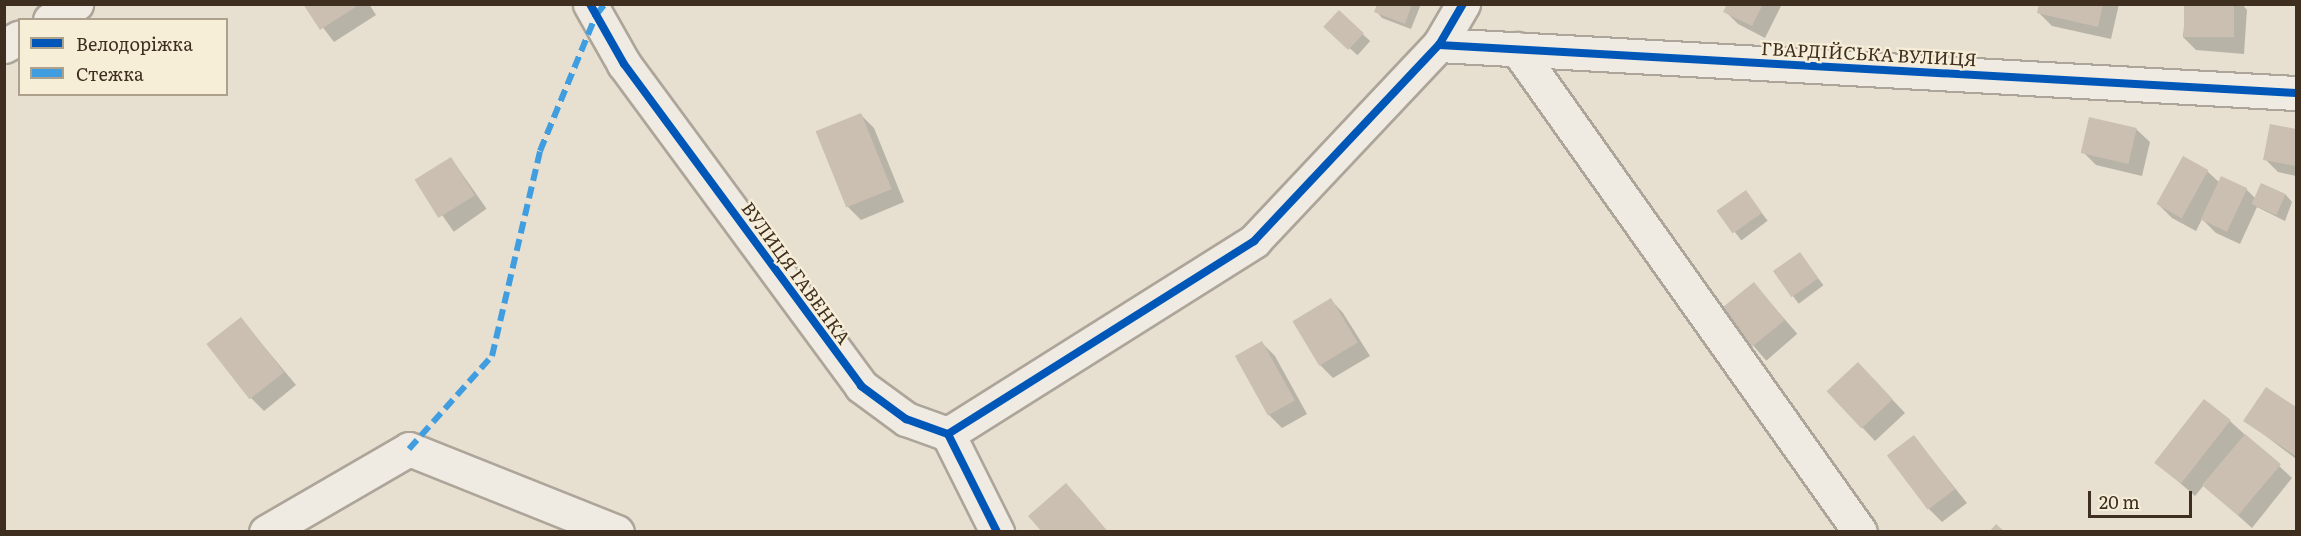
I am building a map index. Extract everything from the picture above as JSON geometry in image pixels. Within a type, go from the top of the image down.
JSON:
[{"type":"street","points":[[53,18],[76,4]]},
{"type":"street","name":"ВУЛИЦЯ ГАВЕНКА","points":[[590,4],[624,64],[861,386],[906,419],[948,434]]},
{"type":"street","points":[[997,531],[948,434],[1254,242],[1439,45],[1463,4]]},
{"type":"street","points":[[4,46],[18,38]]},
{"type":"street","name":"ГВАРДІЙСЬКА ВУЛИЦЯ","points":[[1439,45],[2296,93]]},
{"type":"street","points":[[1517,49],[1860,531]]},
{"type":"street","points":[[266,531],[409,449],[617,531]]},
{"type":"building","points":[[303,4],[360,4],[320,30]]},
{"type":"building","points":[[1377,4],[1412,4],[1405,24],[1374,12]]},
{"type":"building","points":[[1727,4],[1763,4],[1752,26],[1723,12]]},
{"type":"building","points":[[2039,4],[2103,4],[2098,27],[2037,13]]},
{"type":"building","points":[[2184,4],[2234,4],[2234,37],[2184,37]]},
{"type":"building","points":[[1339,10],[1364,33],[1348,50],[1323,27]]},
{"type":"building","points":[[861,113],[892,189],[846,207],[816,131]]},
{"type":"building","points":[[2089,117],[2137,128],[2128,164],[2081,153]]},
{"type":"building","points":[[2270,124],[2296,129],[2296,166],[2263,160]]},
{"type":"building","points":[[2183,156],[2208,170],[2182,218],[2156,204]]},
{"type":"building","points":[[451,157],[475,195],[438,218],[415,180]]},
{"type":"building","points":[[2221,176],[2247,188],[2227,232],[2201,220]]},
{"type":"building","points":[[2261,183],[2286,194],[2276,215],[2252,204]]},
{"type":"building","points":[[1746,190],[1762,213],[1733,234],[1717,211]]},
{"type":"building","points":[[1800,252],[1818,278],[1791,297],[1773,271]]},
{"type":"building","points":[[1754,282],[1785,320],[1750,348],[1719,310]]},
{"type":"building","points":[[1331,298],[1358,343],[1319,366],[1292,321]]},
{"type":"building","points":[[241,317],[284,372],[249,399],[206,344]]},
{"type":"building","points":[[1262,341],[1295,400],[1268,416],[1235,356]]},
{"type":"building","points":[[1858,362],[1893,399],[1861,429],[1827,391]]},
{"type":"building","points":[[2266,387],[2296,407],[2296,456],[2243,421]]},
{"type":"building","points":[[2204,399],[2231,420],[2181,484],[2154,463]]},
{"type":"building","points":[[2245,434],[2281,464],[2238,516],[2202,485]]},
{"type":"building","points":[[1914,435],[1955,489],[1928,510],[1887,455]]},
{"type":"building","points":[[1066,483],[1108,532],[1042,532],[1028,516]]},
{"type":"building","points":[[1996,524],[2005,532],[1989,532]]},
{"type":"marked path","points":[[409,449],[492,356],[540,151],[596,15],[605,4]]},
{"type":"cycle path","points":[[590,4],[624,64],[861,386],[906,419],[948,434],[997,532]]},
{"type":"cycle path","points":[[948,434],[1254,241],[1439,45],[1463,4]]},
{"type":"cycle path","points":[[1439,45],[2296,93]]}]
